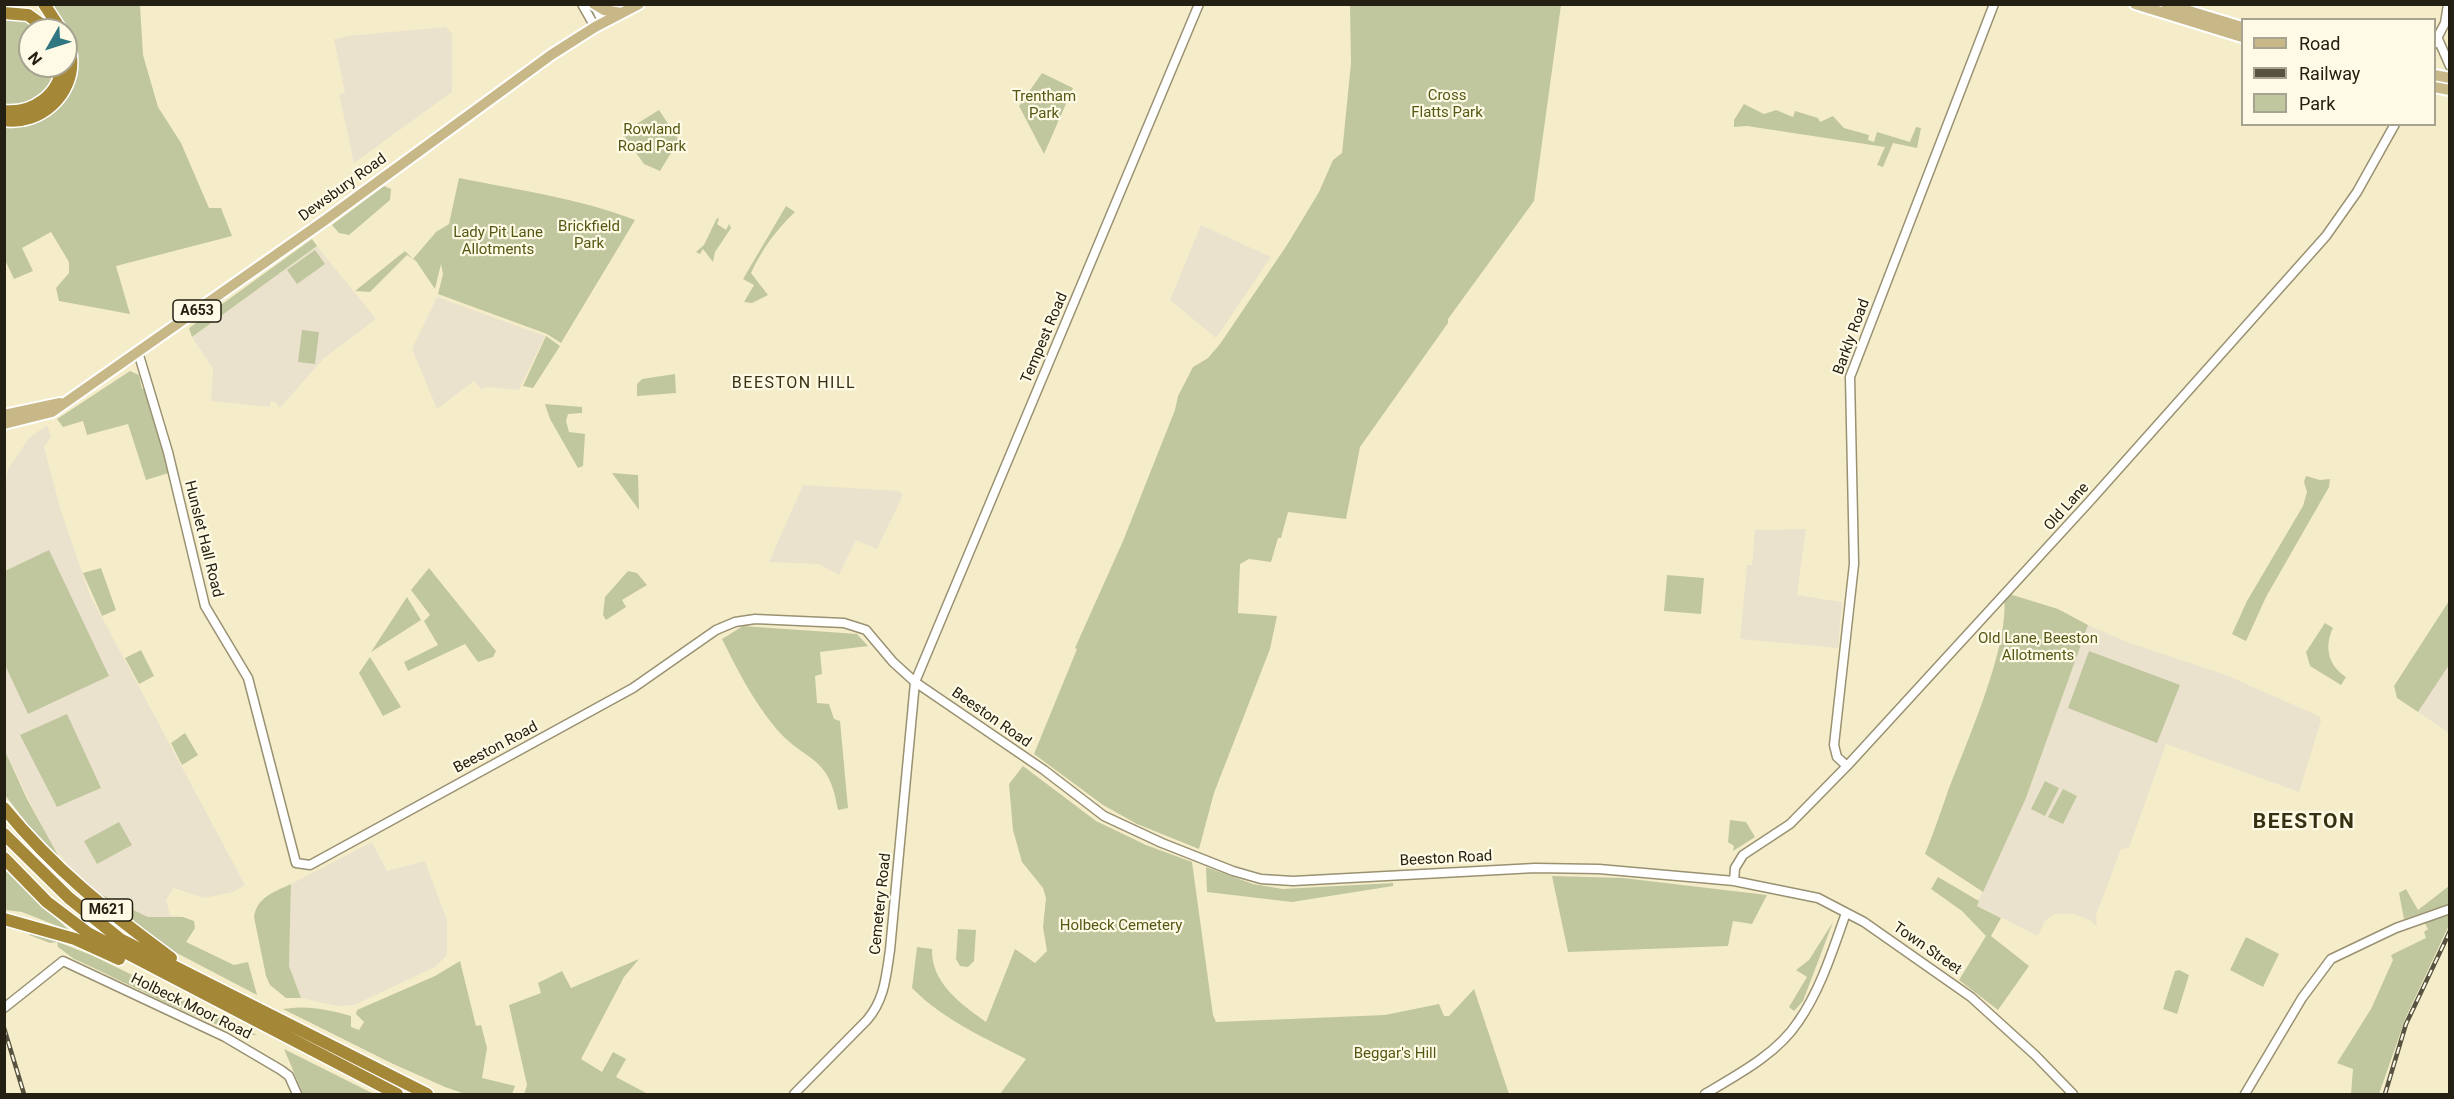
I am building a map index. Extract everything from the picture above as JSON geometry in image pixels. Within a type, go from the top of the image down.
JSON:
[{"type":"highway","points":[[44,4],[53,18]]},
{"type":"highway","points":[[4,13],[28,15],[32,18]]},
{"type":"highway","points":[[4,111],[34,107],[49,96],[58,78]]},
{"type":"highway","points":[[4,120],[13,121],[38,116],[57,101],[67,78]]},
{"type":"highway","name":"M621","points":[[4,808],[38,848],[77,886],[175,961],[225,993],[427,1095]]},
{"type":"highway","points":[[4,834],[69,898],[120,939],[225,993]]},
{"type":"highway","name":"M621","points":[[4,858],[47,902],[88,933],[397,1095]]},
{"type":"highway","points":[[4,919],[75,939],[186,992],[215,1001]]},
{"type":"highway","points":[[381,1087],[392,1095]]},
{"type":"main road","points":[[594,4],[604,10],[621,13]]},
{"type":"main road","name":"Dewsbury Road","points":[[4,424],[44,416],[69,400],[549,57],[599,25],[639,4]]},
{"type":"main road","points":[[2135,4],[2241,37]]},
{"type":"main road","points":[[2166,4],[2241,27]]},
{"type":"main road","name":"Dewsbury Road","points":[[4,416],[69,400]]},
{"type":"street","points":[[582,4],[599,25]]},
{"type":"street","points":[[594,4],[599,25]]},
{"type":"street","name":"Tempest Road","points":[[915,682],[1199,4]]},
{"type":"street","name":"Barkly Road","points":[[1847,766],[1837,757],[1834,745],[1854,564],[1850,377],[1994,4]]},
{"type":"street","points":[[2448,4],[2447,22],[2436,42],[2450,66]]},
{"type":"street","name":"Old Lane","points":[[1734,880],[1735,868],[1743,855],[1790,824],[1847,766],[2074,519],[2326,236],[2357,192],[2394,126]]},
{"type":"street","name":"Hunslet Hall Road","points":[[138,352],[168,452],[205,606],[248,678],[296,863]]},
{"type":"street","name":"Beeston Road","points":[[296,863],[310,864],[546,737],[633,688],[716,630],[735,622],[755,619],[856,625],[874,636],[893,662],[915,682],[1044,770],[1104,816],[1162,843],[1261,879],[1325,880],[1566,868],[1734,880]]},
{"type":"street","name":"Cemetery Road","points":[[794,1095],[867,1020],[878,1007],[883,993],[890,950],[915,682]]},
{"type":"street","name":"Town Street","points":[[1734,880],[1818,898],[1846,913],[1971,997],[2035,1055],[2073,1095]]},
{"type":"street","points":[[2245,1095],[2302,998],[2331,958],[2396,928],[2448,910]]},
{"type":"street","points":[[1705,1095],[1754,1063],[1779,1043],[1797,1024],[1815,992],[1846,913]]},
{"type":"street","name":"Holbeck Moor Road","points":[[7,1006],[60,962],[75,965],[225,1036],[289,1076],[297,1095]]},
{"type":"shaded area","points":[[446,27],[452,34],[452,92],[354,163],[339,94],[345,93],[334,39]]},
{"type":"shaded area","points":[[1201,225],[1271,257],[1216,338],[1170,300]]},
{"type":"shaded area","points":[[317,246],[376,319],[323,359],[280,408],[275,402],[270,402],[270,407],[211,401],[213,369],[192,337]]},
{"type":"shaded area","points":[[437,297],[545,336],[519,390],[485,387],[482,390],[474,381],[437,409],[412,349]]},
{"type":"shaded area","points":[[47,425],[51,436],[44,447],[61,511],[90,595],[245,885],[233,892],[204,898],[174,888],[166,900],[170,915],[183,917],[148,917],[96,892],[81,880],[50,843],[5,751],[5,491],[8,469],[29,438]]},
{"type":"shaded area","points":[[803,485],[900,491],[903,495],[877,549],[856,540],[839,575],[819,564],[769,562]]},
{"type":"shaded area","points":[[1806,529],[1797,595],[1842,602],[1838,648],[1740,639],[1747,565],[1752,565],[1755,530]]},
{"type":"shaded area","points":[[2088,625],[2127,642],[2226,675],[2319,716],[2321,721],[2299,792],[2166,744],[2129,848],[2121,849],[2096,915],[2097,927],[2091,921],[2074,914],[2054,914],[2045,921],[2038,936],[1976,905],[2026,798]]},
{"type":"shaded area","points":[[2449,665],[2449,733],[2418,712]]},
{"type":"shaded area","points":[[372,842],[387,871],[425,861],[447,920],[447,955],[435,967],[354,1005],[337,1006],[301,998],[289,967],[291,884]]},
{"type":"green space","points":[[50,5],[140,5],[143,55],[158,107],[181,143],[209,208],[221,208],[232,236],[116,266],[130,314],[59,301],[56,288],[69,273],[69,262],[51,232],[22,248],[33,271],[14,279],[5,260],[5,126],[36,121],[49,114],[61,106],[78,78],[78,18],[59,18]]},
{"type":"green space","name":"Cross Flatts Park","points":[[1350,5],[1561,5],[1534,201],[1448,319],[1448,323],[1360,447],[1346,519],[1288,512],[1271,562],[1249,559],[1240,564],[1238,613],[1277,616],[1270,649],[1214,793],[1199,849],[1137,824],[1103,805],[1034,754],[1077,649],[1075,648],[1123,541],[1175,410],[1178,396],[1193,367],[1208,358],[1220,344],[1287,245],[1319,192],[1333,160],[1342,153],[1351,63]]},
{"type":"green space","points":[[4,17],[18,17],[20,18],[18,18],[18,78],[52,78],[44,92],[33,101],[5,106]]},
{"type":"green space","name":"Trentham Park","points":[[1042,73],[1073,88],[1044,154],[1019,106]]},
{"type":"green space","points":[[1744,104],[1764,114],[1776,110],[1793,117],[1795,111],[1818,118],[1820,122],[1833,116],[1844,128],[1869,135],[1868,140],[1874,142],[1877,132],[1910,142],[1916,127],[1921,128],[1917,148],[1893,143],[1883,167],[1877,165],[1885,147],[1747,126],[1734,127],[1734,120]]},
{"type":"green space","name":"Rowland Road Park","points":[[659,110],[679,140],[660,171],[644,164],[622,133]]},
{"type":"green space","points":[[459,178],[570,200],[635,220],[561,343],[547,334],[438,294],[443,274],[441,264],[435,289],[413,259],[436,232],[449,224]]},
{"type":"green space","points":[[384,186],[391,189],[390,200],[349,235],[339,233],[332,225]]},
{"type":"green space","points":[[786,206],[795,212],[770,240],[751,273],[768,295],[752,303],[744,302],[754,285],[743,279]]},
{"type":"green space","points":[[717,218],[719,219],[717,224],[726,230],[729,224],[731,228],[715,252],[713,262],[703,249],[700,254],[696,252],[704,245]]},
{"type":"green space","points":[[312,239],[317,246],[192,337],[189,328]]},
{"type":"green space","points":[[315,250],[325,264],[297,284],[287,270]]},
{"type":"green space","points":[[405,251],[413,259],[407,255],[370,292],[355,291]]},
{"type":"green space","points":[[302,330],[319,332],[315,364],[298,362]]},
{"type":"green space","points":[[546,336],[560,346],[533,388],[523,386]]},
{"type":"green space","points":[[130,371],[139,375],[142,389],[149,388],[172,472],[146,480],[128,424],[87,435],[83,421],[63,427],[57,419]]},
{"type":"green space","points":[[675,374],[676,393],[637,396],[637,384],[642,379]]},
{"type":"green space","points":[[545,404],[582,407],[582,413],[568,414],[566,421],[569,432],[585,434],[583,466],[578,468],[550,419]]},
{"type":"green space","points":[[612,473],[638,475],[639,510]]},
{"type":"green space","points":[[2306,476],[2320,480],[2330,479],[2329,487],[2266,597],[2246,641],[2232,634],[2247,601],[2303,506],[2307,492],[2304,482]]},
{"type":"green space","points":[[49,550],[109,676],[28,714],[5,665],[5,571]]},
{"type":"green space","points":[[101,568],[116,610],[102,616],[83,573]]},
{"type":"green space","points":[[429,568],[496,651],[493,657],[478,662],[465,644],[408,671],[404,662],[438,645],[424,621],[430,615],[411,590]]},
{"type":"green space","points":[[628,571],[637,573],[647,585],[622,600],[626,607],[606,620],[603,615],[605,597]]},
{"type":"green space","points":[[1667,575],[1704,578],[1701,614],[1664,611]]},
{"type":"green space","name":"Old Lane, Beeston Allotments","points":[[2006,593],[2058,609],[2088,625],[2026,798],[1983,892],[1925,854],[1994,668],[2004,617]]},
{"type":"green space","points":[[407,597],[421,620],[371,652]]},
{"type":"green space","points":[[2449,601],[2449,665],[2418,712],[2397,698],[2394,686]]},
{"type":"green space","points":[[2325,623],[2333,628],[2330,635],[2329,655],[2335,667],[2346,677],[2341,685],[2310,666],[2306,652]]},
{"type":"green space","points":[[743,626],[857,634],[868,646],[820,652],[822,674],[815,676],[817,703],[829,704],[834,719],[840,721],[848,808],[838,810],[834,791],[822,768],[774,726],[745,684],[722,639]]},
{"type":"green space","points":[[141,650],[154,676],[139,684],[125,658]]},
{"type":"green space","points":[[2089,651],[2180,685],[2157,743],[2068,708]]},
{"type":"green space","points":[[370,657],[401,707],[383,716],[359,673]]},
{"type":"green space","points":[[67,714],[101,788],[57,807],[20,735]]},
{"type":"green space","points":[[185,733],[198,755],[182,765],[171,743]]},
{"type":"green space","points":[[5,751],[27,799],[59,857],[29,826],[5,795]]},
{"type":"green space","points":[[1023,766],[1096,821],[1146,845],[1192,862],[1213,1015],[1216,1022],[1385,1015],[1439,1004],[1444,1016],[1449,1016],[1474,989],[1509,1094],[1000,1094],[1026,1059],[951,1019],[912,988],[917,947],[932,949],[936,972],[942,982],[958,1000],[986,1022],[1015,949],[1035,963],[1047,951],[1043,927],[1046,898],[1043,888],[1022,862],[1013,830],[1009,784]]},
{"type":"green space","points":[[2045,781],[2059,788],[2045,816],[2031,809]]},
{"type":"green space","points":[[2063,789],[2077,796],[2063,824],[2048,817]]},
{"type":"green space","points":[[1730,820],[1746,822],[1755,837],[1733,851],[1734,846],[1728,842]]},
{"type":"green space","points":[[119,822],[132,845],[97,864],[84,841]]},
{"type":"green space","points":[[1206,867],[1253,884],[1283,889],[1393,883],[1393,886],[1292,902],[1207,892]]},
{"type":"green space","points":[[5,870],[70,931],[22,912],[5,910]]},
{"type":"green space","points":[[1552,876],[1623,878],[1767,895],[1752,924],[1733,921],[1728,946],[1568,952]]},
{"type":"green space","points":[[1938,877],[1979,901],[1977,906],[2001,918],[1991,936],[2029,966],[1998,1010],[1959,980],[1986,936],[1962,911],[1931,889]]},
{"type":"green space","points":[[291,884],[289,966],[301,998],[286,998],[270,985],[266,976],[254,917],[263,900]]},
{"type":"green space","points":[[2449,886],[2449,904],[2404,919],[2399,893],[2406,889],[2418,910]]},
{"type":"green space","points":[[96,892],[148,917],[183,917],[194,921],[195,928],[186,942],[234,965],[248,962],[257,995],[171,950]]},
{"type":"green space","points":[[2449,914],[2449,925],[2406,1017],[2379,1094],[2351,1094],[2353,1069],[2337,1063],[2371,1009],[2393,960],[2391,955],[2426,938],[2424,932],[2428,929],[2424,922]]},
{"type":"green space","points":[[1833,922],[1803,1001],[1794,1011],[1789,1007],[1807,977],[1796,970],[1809,960]]},
{"type":"green space","points":[[958,929],[976,930],[974,961],[968,967],[960,966],[956,959]]},
{"type":"green space","points":[[30,931],[91,955],[257,1035],[243,1033],[196,1016],[74,959],[58,947],[57,942],[50,943],[29,935]]},
{"type":"green space","points":[[2246,937],[2279,954],[2263,987],[2230,970]]},
{"type":"green space","points":[[639,959],[624,977],[581,1059],[602,1072],[613,1052],[626,1059],[616,1077],[648,1094],[524,1094],[527,1085],[509,1005],[541,993],[538,983],[562,971],[571,988]]},
{"type":"green space","points":[[460,961],[476,1026],[481,1025],[487,1048],[482,1078],[515,1086],[512,1094],[465,1094],[445,1087],[391,1063],[283,1009],[309,1008],[351,1016],[351,1027],[359,1030],[364,1022],[356,1014],[357,1010],[435,976]]},
{"type":"green space","points":[[2179,970],[2189,975],[2177,1014],[2163,1009],[2175,971]]},
{"type":"green space","points":[[284,1049],[374,1094],[303,1094]]},
{"type":"railway","points":[[2385,1094],[2406,1024],[2450,931]]},
{"type":"railway","points":[[4,1028],[24,1094]]},
{"type":"district","name":"BEESTON HILL","points":[[794,384]]},
{"type":"district","name":"BEESTON","points":[[2304,823]]},
{"type":"park label","name":"Brickfield Park","points":[[589,236]]},
{"type":"park label","name":"Lady Pit Lane Allotments","points":[[498,242]]},
{"type":"park label","name":"Holbeck Cemetery","points":[[1121,926]]},
{"type":"park label","name":"Beggar's Hill","points":[[1395,1054]]}]
